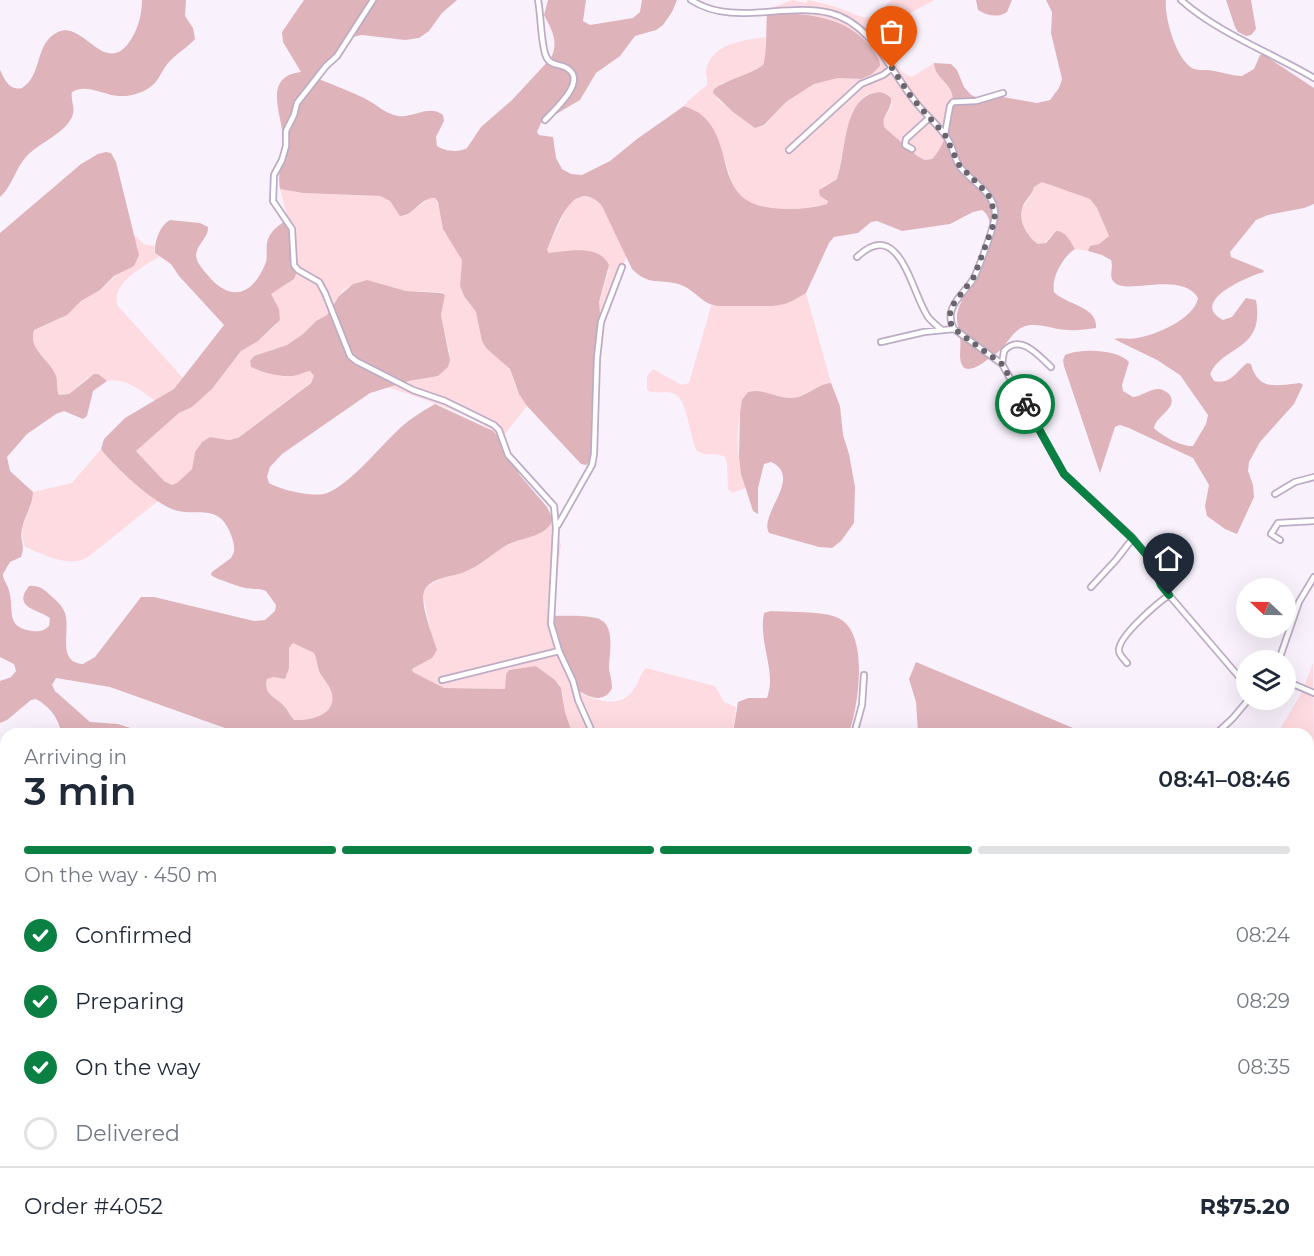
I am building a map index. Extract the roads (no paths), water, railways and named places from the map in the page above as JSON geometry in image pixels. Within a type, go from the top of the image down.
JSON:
[{"type":"street","points":[[373,0],[337,56],[326,66],[297,103],[286,131],[286,146],[282,160],[274,175],[273,201],[292,229],[294,265],[298,270],[319,282],[350,356],[413,390],[445,401],[494,425],[499,430],[508,455],[554,506],[556,528],[551,624],[559,651],[590,728]]},
{"type":"street","points":[[538,0],[545,55],[554,64],[567,68],[573,73],[574,80],[567,95],[545,120]]},
{"type":"street","points":[[691,0],[710,10],[728,12],[830,13],[857,27],[877,48],[928,119],[945,135],[965,173],[988,194],[995,213],[994,223],[974,277],[952,306],[950,322],[954,329],[1002,364],[1064,474],[1132,538],[1150,559],[1161,585],[1236,673]]},
{"type":"street","points":[[1181,0],[1206,18],[1269,55],[1314,78]]},
{"type":"street","points":[[789,150],[861,84],[878,78],[892,68]]},
{"type":"street","points":[[945,135],[950,106],[953,102],[976,101],[1003,93]]},
{"type":"street","points":[[912,149],[906,146],[905,142],[928,119]]},
{"type":"street","points":[[857,257],[864,250],[882,245],[894,251],[907,271],[928,317],[942,330]]},
{"type":"street","points":[[556,528],[592,465],[601,322],[622,267]]},
{"type":"street","points":[[881,342],[954,329]]},
{"type":"street","points":[[1002,364],[1004,351],[1014,344],[1020,344],[1051,367]]},
{"type":"street","points":[[1275,494],[1295,482],[1314,477]]},
{"type":"street","points":[[1280,540],[1271,534],[1278,523],[1314,521]]},
{"type":"street","points":[[1091,587],[1116,560],[1132,538]]},
{"type":"street","points":[[1282,650],[1299,602],[1314,577]]},
{"type":"street","points":[[1127,663],[1119,653],[1124,639],[1156,604],[1169,595]]},
{"type":"street","points":[[442,680],[559,651]]},
{"type":"street","points":[[856,728],[862,705],[864,675]]},
{"type":"street","points":[[1296,685],[1314,693]]},
{"type":"street","points":[[1222,728],[1240,710]]}]
